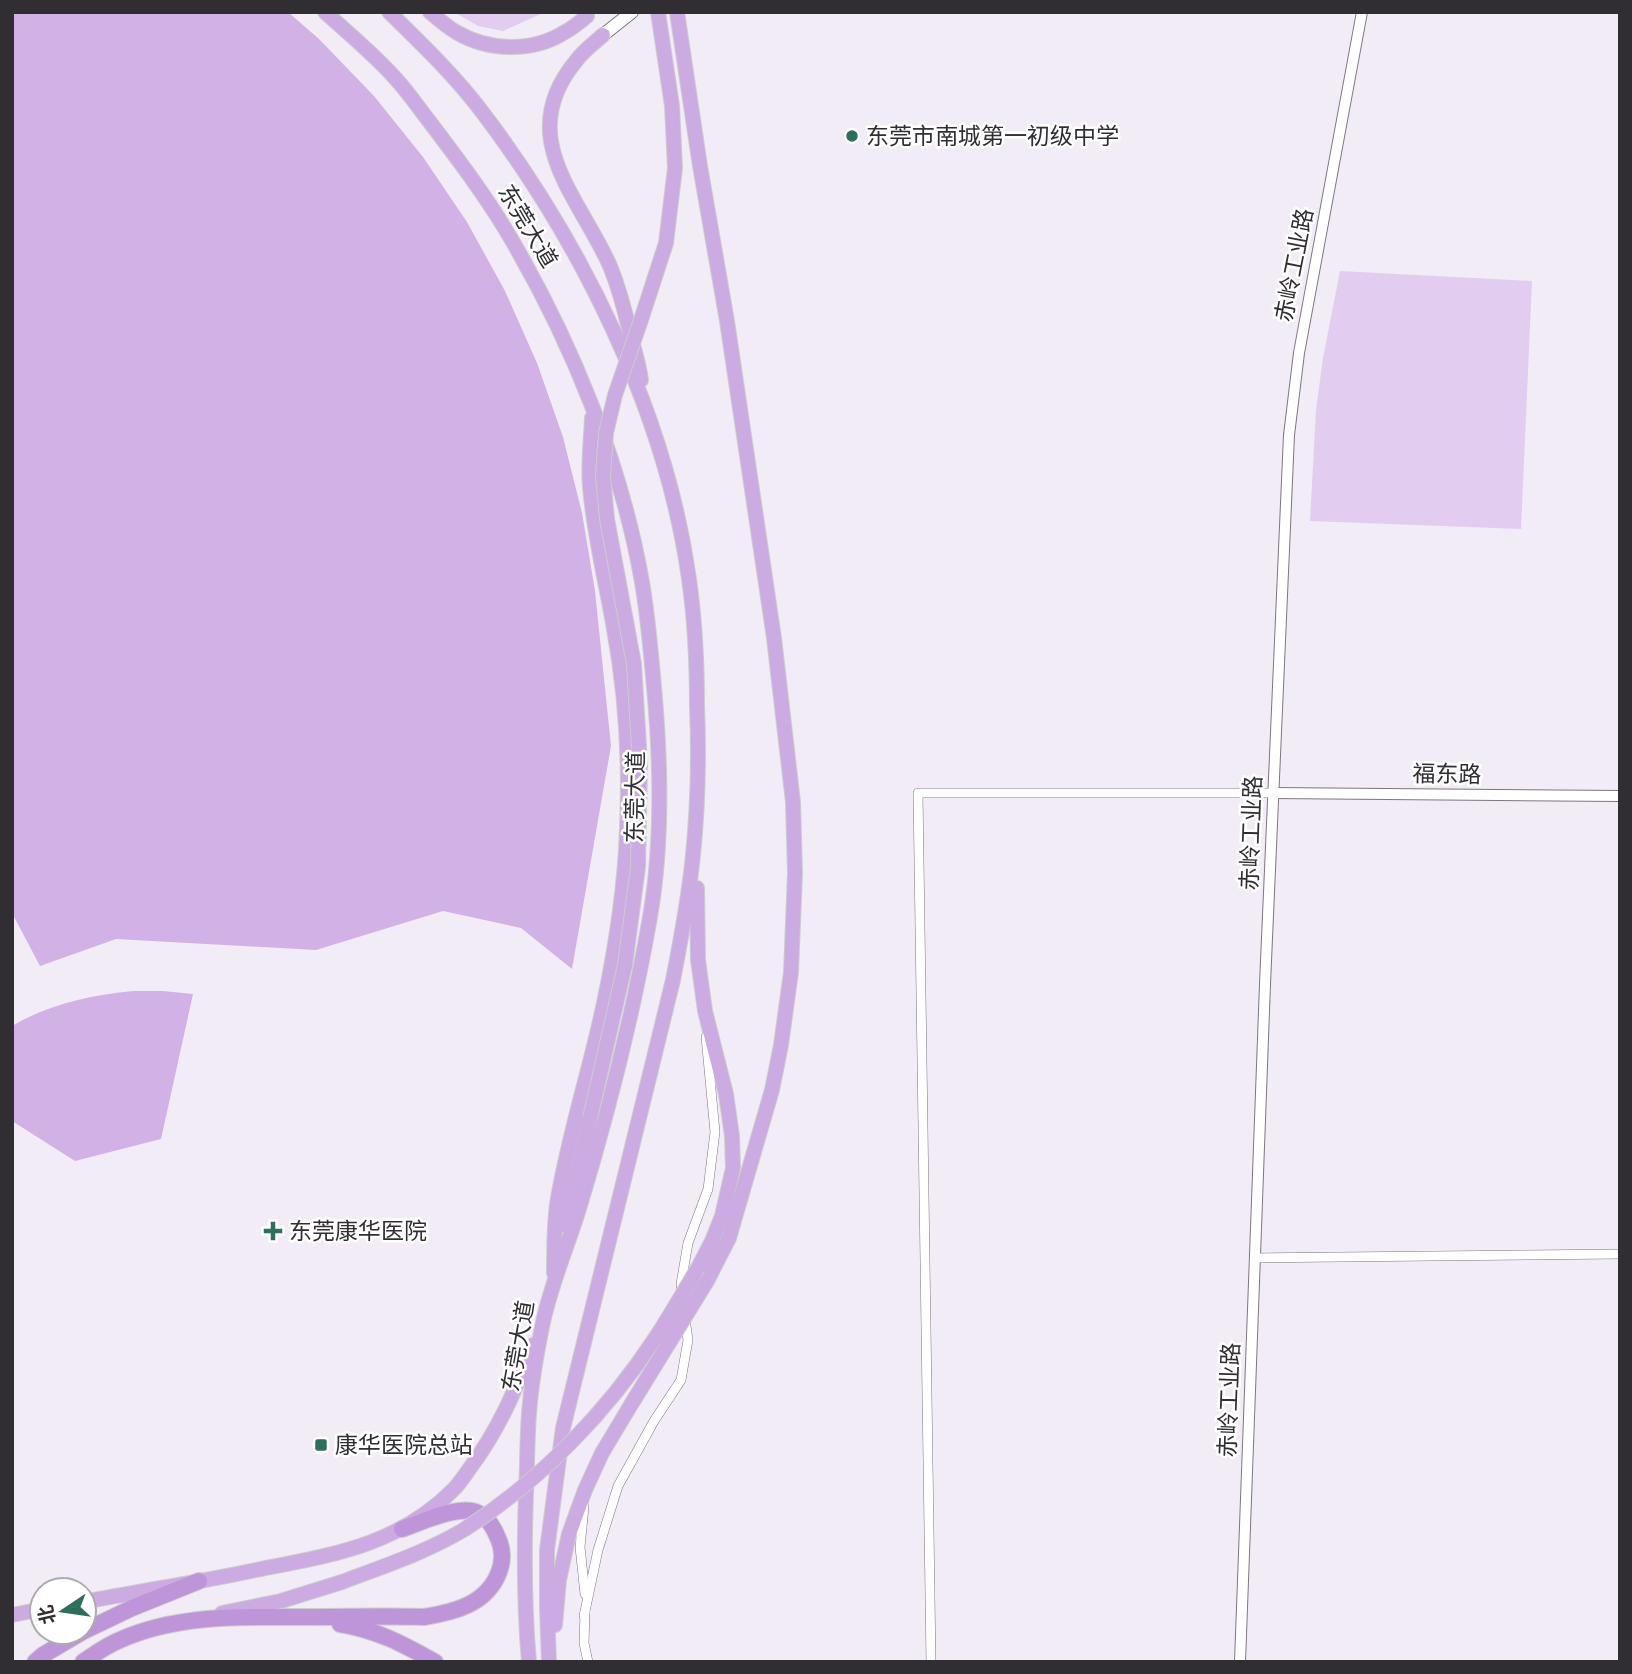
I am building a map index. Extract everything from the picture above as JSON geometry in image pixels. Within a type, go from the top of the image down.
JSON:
[{"type":"highway","name":"东莞大道","points":[[325,12],[394,76],[509,234],[572,357],[592,407],[617,480],[642,584],[659,738],[657,853],[651,912],[610,1102],[542,1326],[530,1408],[524,1551],[529,1662]]},
{"type":"highway","name":"东莞大道","points":[[389,12],[426,47],[482,112],[524,172],[587,276],[627,363],[645,410],[678,520],[689,580],[698,733],[697,812],[686,911],[673,981],[563,1428],[547,1550],[551,1662]]},
{"type":"highway","points":[[430,12],[454,31],[478,43],[501,47],[545,41],[564,33],[589,14]]},
{"type":"highway","points":[[554,1282],[625,965],[638,867],[640,764],[634,664],[607,519],[603,476],[606,433],[615,395],[666,243],[676,168],[672,106],[659,12]]},
{"type":"highway","points":[[551,1662],[559,1580],[569,1534],[585,1490],[602,1453],[707,1282],[729,1238],[775,1079],[791,972],[795,873],[793,802],[784,720],[727,321],[677,12]]},
{"type":"highway","points":[[603,35],[577,59],[561,81],[552,106],[549,134],[553,157],[562,180],[610,266],[640,370],[645,410]]},
{"type":"highway","points":[[554,1282],[557,1205],[614,953],[628,828],[625,703],[590,485],[592,407]]},
{"type":"highway","points":[[697,812],[698,960],[705,1011],[726,1094],[732,1136],[733,1168],[722,1216]]},
{"type":"highway","points":[[83,1662],[120,1639],[190,1620],[281,1601],[342,1582],[413,1555],[463,1530],[512,1496],[579,1434],[615,1393],[656,1337],[698,1268],[756,1150]]},
{"type":"highway","points":[[402,1529],[455,1488],[488,1444],[510,1400],[549,1301]]},
{"type":"highway","points":[[98,1599],[331,1556],[457,1511],[475,1512],[489,1521],[500,1542],[503,1561],[497,1579],[487,1593],[468,1606],[448,1613],[424,1617],[252,1617],[190,1620]]},
{"type":"highway","points":[[519,1662],[524,1551]]},
{"type":"highway","points":[[98,1624],[199,1581]]},
{"type":"highway","points":[[300,1617],[357,1627],[397,1640],[435,1662]]},
{"type":"highway","points":[[35,1662],[58,1646]]},
{"type":"main road","points":[[603,35],[632,12]]},
{"type":"street","name":"赤岭工业路","points":[[1240,1662],[1273,793],[1291,407],[1362,12]]},
{"type":"street","points":[[931,1662],[918,793],[1273,793]]},
{"type":"street","name":"福东路","points":[[1273,793],[1620,796]]},
{"type":"street","points":[[584,1616],[598,1550],[618,1486],[654,1421],[681,1380],[688,1340],[681,1284],[688,1243],[708,1189],[715,1132],[705,1011]]},
{"type":"street","points":[[1255,1258],[1620,1254]]},
{"type":"street","points":[[585,1490],[579,1547],[585,1586],[584,1643],[588,1662]]},
{"type":"shaded area","points":[[12,12],[288,12],[319,39],[374,96],[423,157],[467,222],[505,291],[537,363],[563,437],[582,513],[595,591],[611,746],[572,969],[521,928],[443,911],[316,950],[116,939],[40,966],[12,913]]},
{"type":"shaded area","points":[[454,12],[545,12],[503,31],[478,26]]},
{"type":"shaded area","points":[[1340,271],[1532,281],[1521,529],[1310,521],[1316,410]]},
{"type":"shaded area","points":[[133,991],[193,994],[161,1139],[75,1161],[12,1121],[12,1026],[26,1018],[71,1002]]},
{"type":"place","name":"东莞市南城第一初级中学","points":[[852,136]]},
{"type":"place","name":"东莞康华医院","points":[[273,1231]]},
{"type":"place","name":"康华医院总站","points":[[321,1445]]}]
